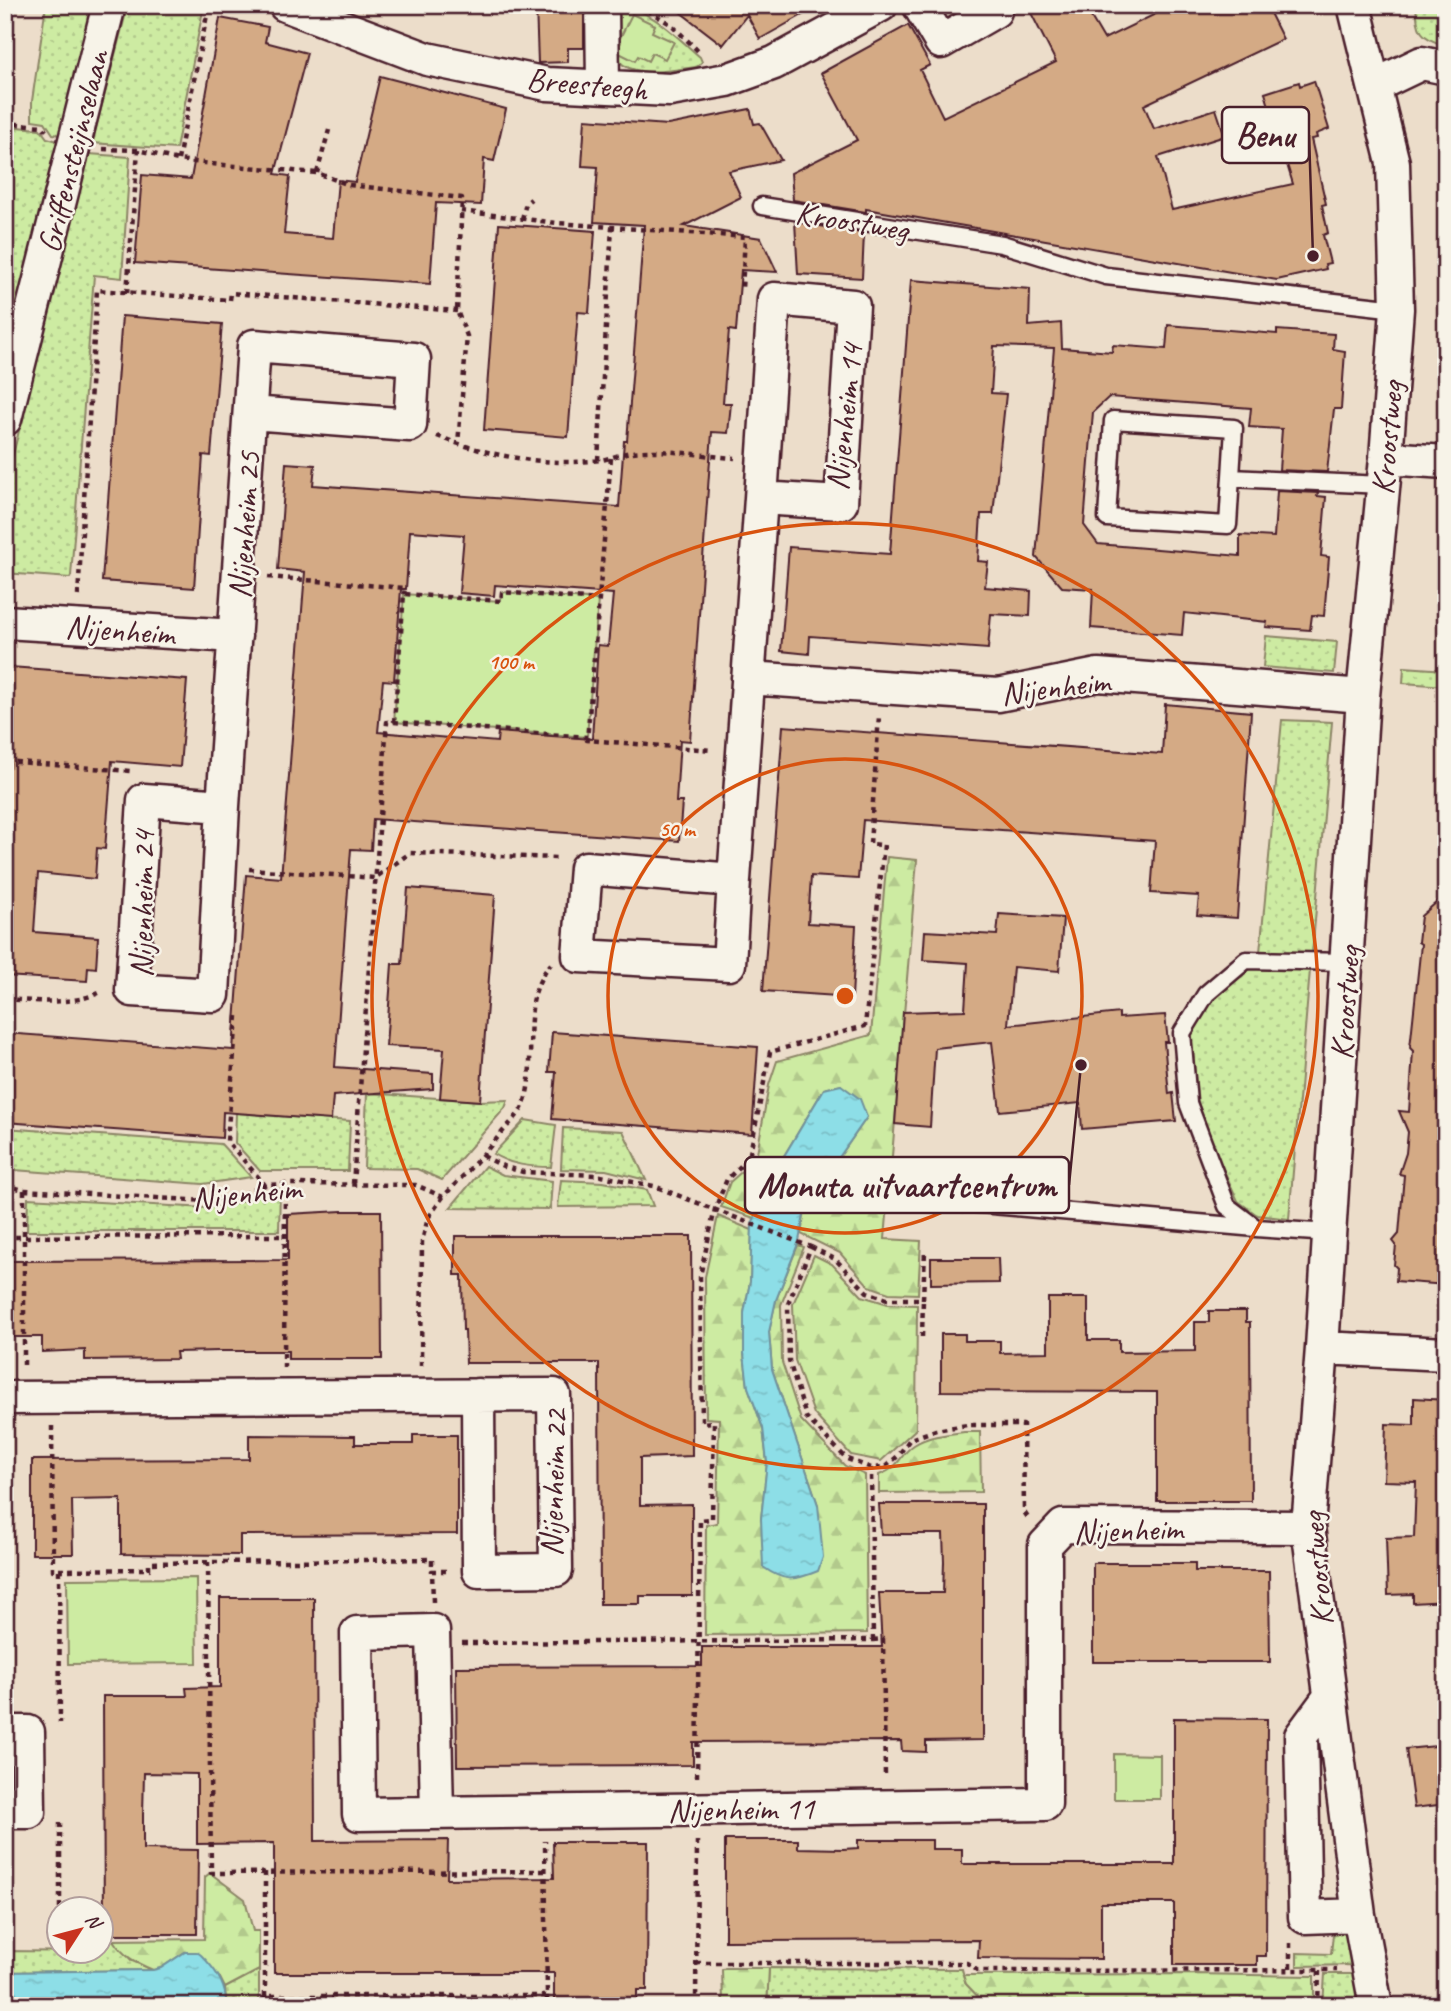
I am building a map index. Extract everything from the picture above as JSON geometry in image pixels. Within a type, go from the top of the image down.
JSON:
[{"type":"street","name":"Griffensteijnselaan","points":[[5,419],[109,5]]},
{"type":"street","name":"Breesteegh","points":[[285,5],[427,59],[547,84],[670,90],[727,80],[774,63],[881,5]]},
{"type":"street","points":[[602,5],[603,86]]},
{"type":"street","points":[[919,5],[941,42],[995,11]]},
{"type":"street","name":"Kroostweg","points":[[1354,5],[1393,163],[1397,309],[1363,696],[1322,1348],[1308,1527],[1359,1916],[1376,2006]]},
{"type":"street","points":[[1374,86],[1422,63],[1446,68]]},
{"type":"street","name":"Nijenheim 14","points":[[774,299],[853,306],[841,503],[761,498],[763,460],[774,299]]},
{"type":"street","name":"Nijenheim 25","points":[[235,636],[254,346],[414,359],[410,425],[251,413]]},
{"type":"street","points":[[1384,471],[1446,462]]},
{"type":"street","points":[[734,880],[586,868],[579,956],[729,964],[761,498]]},
{"type":"street","name":"Nijenheim","points":[[5,622],[235,636]]},
{"type":"street","points":[[213,995],[235,636]]},
{"type":"street","name":"Nijenheim","points":[[748,678],[998,695],[1098,676],[1363,696]]},
{"type":"street","name":"Nijenheim 24","points":[[213,995],[132,990],[133,964],[144,800],[223,806]]},
{"type":"street","points":[[1322,1348],[1446,1354]]},
{"type":"street","points":[[27,1398],[478,1395],[479,1571]]},
{"type":"street","name":"Nijenheim 22","points":[[478,1395],[554,1395],[556,1570],[479,1571]]},
{"type":"street","name":"Nijenheim","points":[[1045,1804],[1045,1545],[1063,1526],[1308,1527]]},
{"type":"street","name":"Nijenheim 11","points":[[433,1637],[357,1633],[359,1814],[1045,1804]]},
{"type":"street","points":[[433,1637],[438,1813]]},
{"type":"street","points":[[1329,1698],[1301,1736],[1305,1917],[1359,1916]]},
{"type":"street","points":[[5,1732],[28,1732],[29,1812],[5,1812]]},
{"type":"lane","name":"Kroostweg","points":[[762,206],[1002,244],[1105,276],[1397,309]]},
{"type":"lane","points":[[1113,420],[1234,428],[1231,478],[1228,525],[1108,518],[1113,420]]},
{"type":"lane","points":[[1231,478],[1384,471]]},
{"type":"lane","points":[[1255,1228],[1227,1206],[1206,1154],[1188,1103],[1182,1033],[1206,994],[1245,960],[1347,962]]},
{"type":"lane","points":[[922,1199],[1329,1233]]},
{"type":"path","points":[[5,49],[14,5]]},
{"type":"path","points":[[178,160],[209,5]]},
{"type":"path","points":[[639,5],[672,25],[727,80]]},
{"type":"path","points":[[5,123],[41,126],[50,136],[91,148],[138,150],[178,160],[317,173],[349,185],[462,198],[457,311],[467,336],[458,444]]},
{"type":"path","points":[[317,173],[329,130]]},
{"type":"path","name":"Griffensteijnselaan","points":[[127,293],[138,150]]},
{"type":"path","points":[[522,219],[526,203],[531,199]]},
{"type":"path","points":[[461,211],[522,219],[745,237],[742,292]]},
{"type":"path","points":[[598,460],[612,227]]},
{"type":"path","points":[[76,626],[97,290],[230,300],[231,293],[457,311]]},
{"type":"path","points":[[410,425],[458,444],[528,461],[598,460],[630,452],[661,451],[763,460]]},
{"type":"path","points":[[732,458],[733,444]]},
{"type":"path","points":[[587,737],[611,458]]},
{"type":"path","points":[[239,575],[405,588],[394,722]]},
{"type":"path","points":[[404,594],[501,601],[502,592],[598,600]]},
{"type":"path","points":[[545,1812],[547,2005],[696,2005],[700,1520],[712,1519],[714,1422],[702,1423],[700,1276],[715,1209],[727,1179],[750,1158],[770,1052],[865,1026],[884,845],[870,844],[881,685]]},
{"type":"path","points":[[353,1184],[387,722],[743,752]]},
{"type":"path","points":[[5,761],[140,771]]},
{"type":"path","points":[[220,867],[375,878],[410,853],[586,859],[586,868]]},
{"type":"path","points":[[421,1395],[422,1241],[428,1218],[443,1197],[483,1156],[523,1108],[528,1086],[532,1012],[537,988],[547,969],[580,933]]},
{"type":"path","points":[[5,999],[65,1002],[86,999],[103,991],[133,964]]},
{"type":"path","points":[[213,995],[237,1013],[228,1141],[265,1185]]},
{"type":"path","points":[[483,1156],[523,1172],[596,1175],[654,1186],[799,1241],[835,1259],[867,1292],[887,1298],[923,1299]]},
{"type":"path","points":[[284,1396],[285,1184]]},
{"type":"path","name":"Nijenheim","points":[[5,1185],[24,1190],[207,1202],[234,1198],[265,1185],[285,1184],[416,1185],[443,1197]]},
{"type":"path","points":[[24,1190],[27,1398],[53,1570],[149,1569],[149,1563],[432,1559],[433,1637],[700,1642],[883,1639],[886,1807]]},
{"type":"path","points":[[5,1237],[284,1236]]},
{"type":"path","points":[[811,1247],[788,1304],[789,1361],[806,1417],[847,1459],[871,1468],[885,1467],[898,1456],[910,1439],[936,1430],[967,1425],[1023,1425],[1024,1512],[1045,1545]]},
{"type":"path","points":[[922,1337],[925,1251]]},
{"type":"path","points":[[871,1468],[873,1640]]},
{"type":"path","points":[[208,1562],[211,1873],[546,1871]]},
{"type":"path","points":[[59,1570],[60,1728]]},
{"type":"path","points":[[432,1571],[479,1571]]},
{"type":"path","points":[[60,1816],[60,1896]]},
{"type":"path","points":[[260,2006],[265,2002],[265,1872]]},
{"type":"path","points":[[696,1963],[967,1963],[978,1971],[1368,1969]]},
{"type":"path","points":[[1318,2006],[1319,1970]]},
{"type":"path","points":[[265,1996],[547,1996]]},
{"type":"green space","points":[[46,5],[94,5],[60,135],[53,134],[45,122],[32,120],[32,101]]},
{"type":"green space","points":[[128,5],[204,5],[176,149],[92,143]]},
{"type":"green space","points":[[613,5],[638,10],[660,23],[700,57],[702,62],[697,67],[655,72],[634,70],[625,66],[618,60]]},
{"type":"green space","points":[[1416,5],[1446,5],[1446,46],[1425,36],[1419,28]]},
{"type":"green space","points":[[632,14],[655,25],[652,32],[674,42],[665,59],[652,53],[648,61],[638,56],[635,61],[617,52],[621,42],[619,40]]},
{"type":"green space","points":[[5,126],[40,129],[47,138],[58,141],[5,349]]},
{"type":"green space","points":[[89,154],[130,157],[122,278],[94,275],[71,576],[5,573],[5,486]]},
{"type":"green space","points":[[502,592],[598,600],[587,737],[394,722],[404,594],[500,601]]},
{"type":"green space","points":[[1266,636],[1337,642],[1334,673],[1263,667]]},
{"type":"green space","points":[[1404,667],[1446,670],[1446,686],[1403,683]]},
{"type":"green space","points":[[1282,720],[1332,722],[1312,955],[1260,952]]},
{"type":"green space","points":[[887,857],[917,860],[885,1239],[921,1241],[918,1294],[889,1293],[869,1286],[840,1253],[801,1234],[806,1205],[867,1117],[841,1085],[824,1089],[772,1176],[754,1218],[721,1207],[730,1182],[756,1159],[769,1085],[777,1061],[871,1035]]},
{"type":"green space","points":[[1253,967],[1310,970],[1289,1219],[1257,1215],[1238,1201],[1214,1149],[1198,1103],[1191,1033],[1213,998]]},
{"type":"green space","points":[[367,1093],[480,1101],[508,1100],[505,1108],[442,1180],[417,1169],[364,1168]]},
{"type":"green space","points":[[236,1113],[350,1121],[348,1171],[260,1171],[235,1143]]},
{"type":"green space","points":[[525,1120],[556,1125],[551,1167],[521,1165],[493,1154]]},
{"type":"green space","points":[[5,1128],[221,1144],[251,1177],[203,1184],[14,1170],[5,1161]]},
{"type":"green space","points":[[563,1128],[623,1131],[646,1180],[606,1170],[561,1169]]},
{"type":"green space","points":[[485,1166],[503,1175],[552,1181],[550,1209],[450,1208]]},
{"type":"green space","points":[[561,1180],[603,1182],[647,1190],[653,1206],[558,1207]]},
{"type":"green space","points":[[280,1189],[279,1231],[27,1231],[28,1198],[207,1208],[235,1203]]},
{"type":"green space","points":[[718,1216],[752,1230],[750,1282],[744,1313],[744,1354],[748,1387],[763,1428],[767,1463],[761,1519],[818,1505],[772,1369],[769,1332],[776,1300],[798,1245],[804,1247],[781,1305],[782,1362],[801,1420],[845,1466],[865,1475],[867,1633],[705,1635],[706,1525],[717,1523],[719,1419],[706,1418],[705,1277]]},
{"type":"green space","points":[[814,1255],[832,1264],[862,1296],[888,1304],[917,1305],[916,1429],[881,1461],[851,1455],[814,1414],[795,1360],[793,1304]]},
{"type":"green space","points":[[980,1432],[981,1492],[879,1493],[879,1475],[896,1465],[914,1445],[931,1437]]},
{"type":"green space","points":[[196,1578],[197,1663],[68,1664],[67,1579]]},
{"type":"green space","points":[[1114,1754],[1160,1755],[1160,1799],[1114,1799]]},
{"type":"green space","points":[[210,1873],[245,1899],[253,1931],[259,1931],[259,1970],[225,1988],[220,1978],[185,1952],[161,1968],[153,1970],[130,1958],[116,1944],[116,1940],[204,1939],[205,1877]]},
{"type":"green space","points":[[1336,1931],[1349,1935],[1356,1965],[1297,1966],[1297,1953],[1331,1954],[1333,1934]]},
{"type":"green space","points":[[116,1943],[132,1961],[153,1970],[5,1972],[5,1951],[46,1951],[46,1966],[116,1966]]},
{"type":"green space","points":[[769,1968],[962,1969],[966,1984],[987,2006],[767,2006]]},
{"type":"green space","points":[[769,1968],[767,2006],[703,2006],[704,2002],[723,2001],[722,1970]]},
{"type":"green space","points":[[259,1970],[259,2003],[255,2006],[222,2006],[226,1999],[225,1988]]},
{"type":"green space","points":[[1325,1974],[1357,1974],[1361,2006],[1323,2006]]},
{"type":"green space","points":[[963,1975],[1314,1976],[1314,2006],[1149,2006],[1120,2002],[1088,2006],[987,2006],[966,1984]]},
{"type":"green space","points":[[348,2001],[508,2001],[508,2006],[353,2006]]},
{"type":"water","points":[[841,1085],[860,1099],[867,1117],[806,1205],[799,1241],[776,1300],[769,1332],[772,1369],[818,1505],[823,1557],[818,1571],[789,1578],[763,1567],[761,1519],[767,1462],[763,1428],[748,1387],[744,1354],[744,1313],[750,1282],[752,1224],[772,1176],[824,1089]]},
{"type":"water","points":[[185,1952],[197,1952],[214,1970],[225,1992],[226,1999],[222,2006],[40,2006],[22,1996],[5,1995],[5,1972],[153,1970],[161,1968]]},
{"type":"building","points":[[536,5],[584,5],[584,48],[568,48],[568,62],[538,63]]},
{"type":"building","points":[[671,5],[820,5],[760,39],[747,15],[723,45]]},
{"type":"building","points":[[1027,5],[1084,5],[1104,39],[1174,5],[1266,5],[1283,39],[1144,105],[1154,129],[1216,109],[1225,136],[1158,157],[1172,210],[1293,184],[1265,93],[1299,82],[1300,86],[1314,81],[1329,129],[1311,139],[1326,204],[1322,205],[1328,233],[1323,235],[1330,263],[1325,264],[1326,269],[1277,280],[866,209],[866,212],[793,200],[791,173],[857,140],[821,73],[908,25],[930,65],[920,70],[943,117],[1056,62]]},
{"type":"building","points":[[220,18],[268,27],[265,42],[307,53],[275,174],[290,176],[284,234],[333,238],[338,180],[355,182],[380,76],[506,109],[494,161],[484,159],[481,205],[436,203],[430,284],[135,263],[142,175],[191,179]]},
{"type":"building","points":[[750,109],[754,124],[760,123],[781,160],[729,171],[741,197],[684,226],[761,238],[777,272],[741,270],[736,331],[729,330],[723,403],[731,403],[728,433],[712,432],[690,741],[680,740],[676,802],[682,802],[679,841],[373,819],[371,850],[351,849],[335,1067],[433,1074],[433,1089],[333,1096],[331,1120],[223,1112],[222,1138],[5,1122],[5,1033],[233,1050],[246,875],[281,878],[305,572],[278,569],[286,463],[315,465],[313,485],[619,507],[624,441],[627,441],[644,225],[594,222],[598,167],[582,166],[585,119],[668,125]],"holes":[[[410,531],[464,535],[459,593],[494,596],[495,585],[613,594],[608,646],[598,645],[592,739],[498,732],[497,742],[378,732],[383,680],[394,681],[401,589],[406,589]]]},
{"type":"building","points":[[795,222],[864,233],[862,278],[798,274]]},
{"type":"building","points":[[499,224],[595,231],[589,313],[578,312],[568,437],[484,430]]},
{"type":"building","points":[[911,280],[1030,289],[1029,326],[1061,323],[1062,348],[1112,352],[1113,345],[1166,349],[1168,325],[1277,334],[1277,330],[1334,334],[1333,349],[1345,351],[1341,409],[1334,409],[1327,472],[1279,470],[1282,429],[1249,427],[1251,408],[1109,397],[1093,412],[1084,525],[1098,544],[1240,556],[1240,535],[1274,537],[1277,491],[1318,493],[1317,496],[1326,497],[1321,556],[1329,557],[1324,616],[1312,615],[1310,630],[1266,627],[1267,622],[1184,613],[1182,635],[1091,628],[1093,589],[1062,587],[1036,557],[1054,348],[994,346],[991,393],[1006,394],[993,514],[981,514],[978,561],[988,562],[985,587],[1031,591],[1030,616],[991,614],[988,649],[810,636],[809,654],[781,651],[789,547],[890,554]]},
{"type":"building","points":[[122,316],[222,324],[211,456],[203,455],[194,588],[102,581]]},
{"type":"building","points":[[10,667],[187,680],[180,767],[112,761],[105,849],[97,848],[95,879],[38,873],[34,932],[98,937],[96,968],[88,967],[87,981],[5,976],[5,788],[7,768],[10,768],[13,707],[7,706]]},
{"type":"building","points":[[1165,704],[1251,712],[1237,918],[1197,915],[1199,896],[1151,893],[1155,841],[863,820],[858,879],[811,876],[808,923],[856,926],[852,997],[763,991],[783,726],[1162,754]]},
{"type":"building","points":[[408,888],[495,895],[480,1101],[440,1098],[444,1049],[386,1046],[392,964],[402,964]]},
{"type":"building","points":[[1446,894],[1446,1285],[1396,1281],[1396,1245],[1393,1241],[1399,1234],[1404,1175],[1399,1174],[1406,1153],[1408,1132],[1399,1111],[1409,1112],[1413,1051],[1410,1048],[1421,944],[1418,942],[1421,916]]},
{"type":"building","points":[[999,914],[1063,918],[1059,971],[1013,967],[1008,1025],[1119,1013],[1119,1018],[1165,1015],[1168,1042],[1164,1042],[1169,1094],[1173,1093],[1176,1121],[1082,1129],[1080,1103],[1000,1111],[992,1042],[935,1048],[930,1127],[895,1124],[903,1012],[965,1010],[968,963],[923,960],[925,931],[997,935]]},
{"type":"building","points":[[552,1032],[758,1047],[752,1134],[552,1119],[556,1072],[549,1072]]},
{"type":"building","points":[[381,1211],[382,1359],[288,1359],[288,1351],[220,1351],[176,1352],[177,1359],[85,1360],[85,1350],[42,1352],[42,1337],[5,1337],[5,1261],[288,1260],[288,1214]]},
{"type":"building","points":[[455,1236],[691,1236],[692,1456],[640,1458],[640,1505],[692,1504],[692,1596],[640,1596],[640,1604],[600,1604],[599,1363],[466,1363],[462,1275],[455,1275]]},
{"type":"building","points":[[931,1258],[998,1258],[999,1283],[931,1284]]},
{"type":"building","points":[[1048,1298],[1088,1298],[1088,1340],[1119,1340],[1119,1352],[1195,1351],[1195,1322],[1209,1322],[1209,1311],[1246,1311],[1246,1322],[1250,1322],[1251,1501],[1157,1501],[1157,1392],[941,1391],[941,1334],[965,1334],[965,1341],[1000,1341],[1000,1353],[1048,1352]]},
{"type":"building","points":[[1414,1398],[1446,1400],[1446,1601],[1413,1603],[1413,1594],[1388,1595],[1386,1538],[1414,1537],[1416,1482],[1384,1481],[1386,1424],[1414,1425]]},
{"type":"building","points":[[249,1435],[355,1436],[355,1444],[413,1444],[413,1435],[457,1435],[457,1534],[240,1535],[240,1555],[121,1554],[121,1499],[72,1500],[73,1554],[32,1554],[32,1460],[249,1459]]},
{"type":"building","points":[[879,1504],[983,1504],[983,1740],[926,1741],[926,1752],[902,1751],[901,1741],[693,1742],[693,1765],[457,1766],[456,1667],[702,1666],[702,1647],[882,1647],[879,1593],[943,1593],[944,1562],[943,1534],[881,1534]]},
{"type":"building","points":[[1093,1563],[1195,1563],[1195,1571],[1269,1571],[1270,1662],[1093,1662]]},
{"type":"building","points":[[220,1598],[314,1598],[315,1841],[448,1840],[447,1879],[554,1878],[553,1842],[648,1842],[647,1990],[637,1990],[637,2000],[554,2000],[554,1973],[274,1973],[274,1843],[197,1844],[197,1774],[144,1773],[143,1849],[198,1850],[197,1934],[116,1934],[116,1896],[104,1896],[103,1696],[187,1696],[186,1688],[220,1687]]},
{"type":"building","points":[[1174,1718],[1267,1719],[1266,1956],[1257,1956],[1257,1965],[1174,1965],[1174,1903],[1101,1903],[1101,1959],[978,1958],[979,1940],[725,1941],[725,1840],[798,1840],[798,1848],[843,1849],[858,1848],[858,1840],[932,1840],[932,1849],[962,1849],[962,1864],[1174,1864]]},
{"type":"building","points":[[1446,1745],[1446,1804],[1414,1808],[1406,1749]]},
{"type":"place","name":"Benu","points":[[1313,256]]},
{"type":"place","name":"Monuta uitvaartcentrum","points":[[1081,1065]]}]
